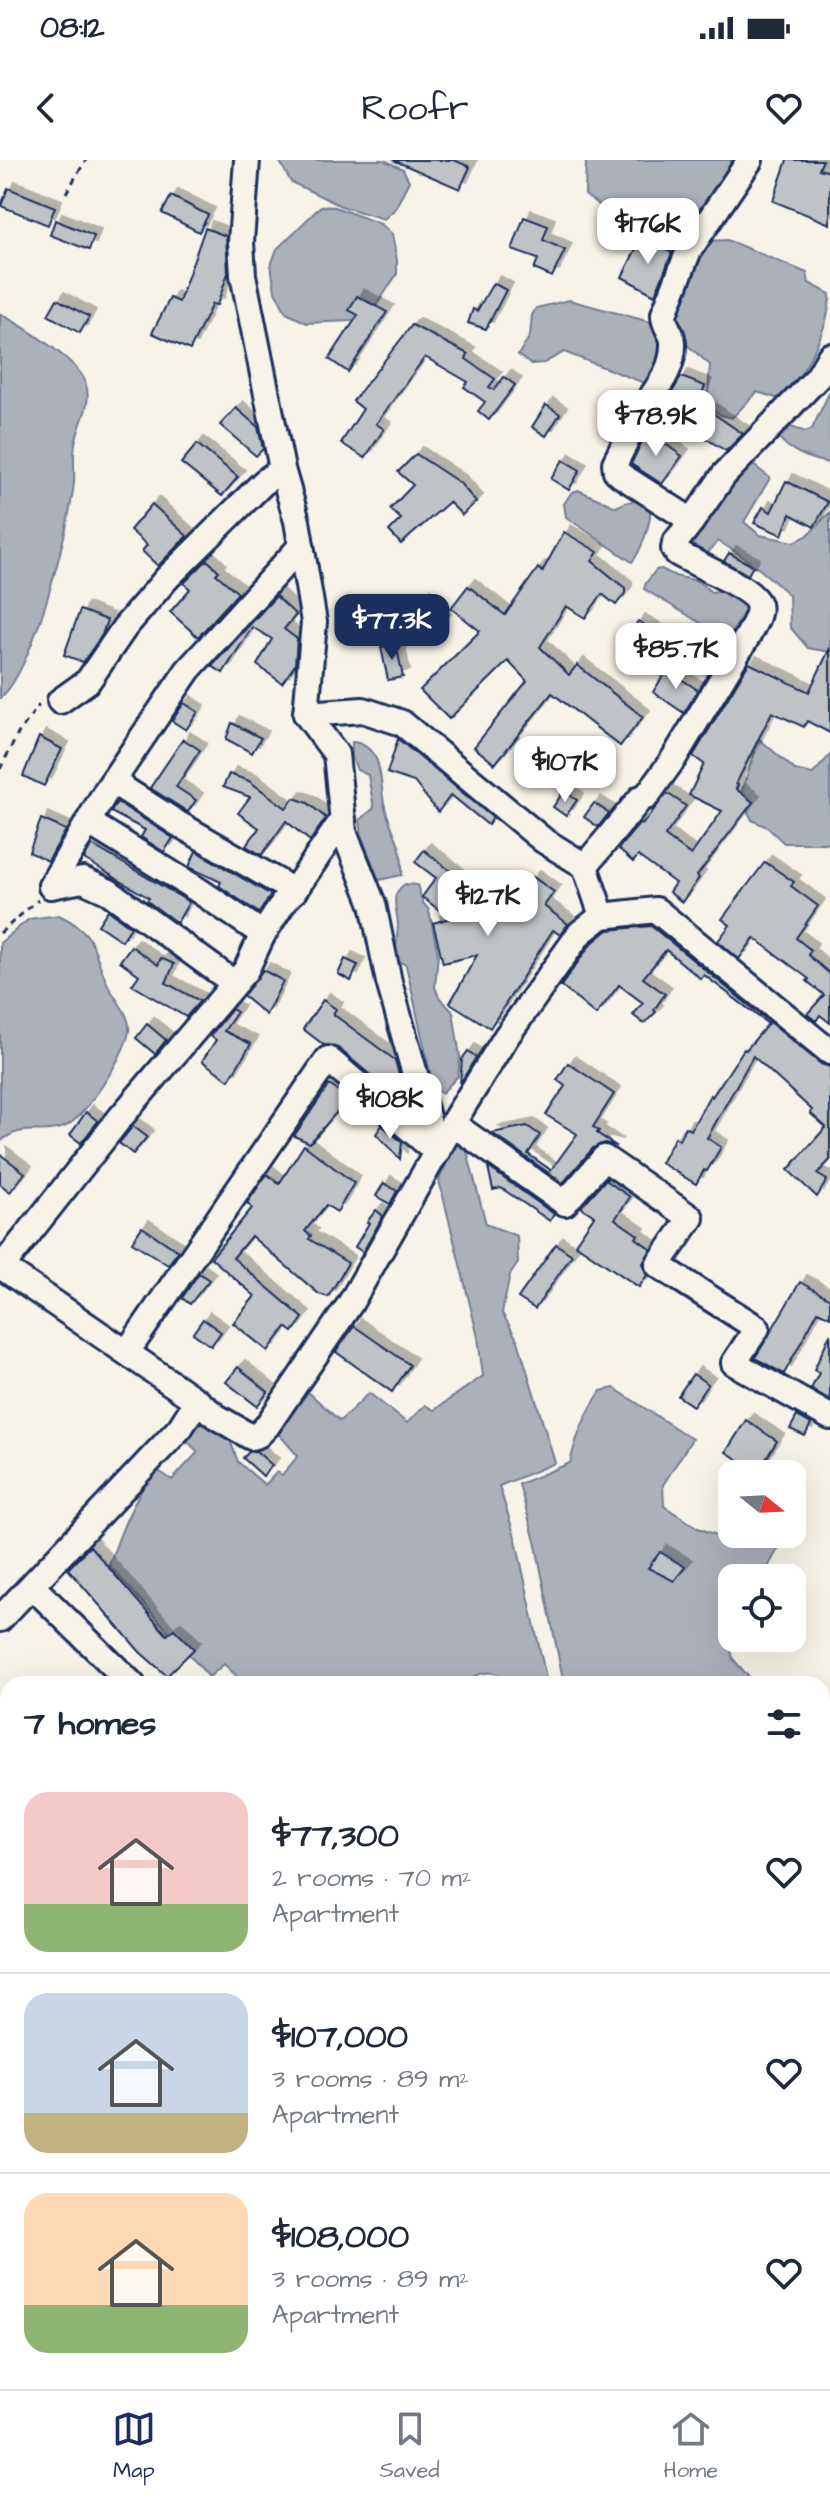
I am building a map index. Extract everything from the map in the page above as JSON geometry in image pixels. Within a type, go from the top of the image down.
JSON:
[{"type":"street","points":[[247,160],[241,242],[243,275],[282,469],[297,521],[314,622],[306,714],[336,754],[344,832],[373,904],[389,982],[437,1152]]},
{"type":"street","points":[[692,521],[622,476],[616,471],[615,463],[641,412],[660,387],[669,365],[674,343],[664,322],[664,314],[689,250],[750,160]]},
{"type":"street","points":[[585,866],[641,798],[646,797],[674,758],[759,614],[758,604],[748,592],[677,553],[675,543],[724,475],[818,377],[830,356]]},
{"type":"street","points":[[60,701],[88,681],[125,627],[167,578],[264,482],[282,469]]},
{"type":"street","points":[[51,886],[113,782],[188,670],[301,546]]},
{"type":"street","points":[[306,714],[363,710],[402,723],[543,840],[585,866],[602,916]]},
{"type":"street","points":[[113,782],[294,891]]},
{"type":"street","points":[[343,819],[263,934],[246,970],[120,1118],[1,1267],[251,1437],[258,1435],[284,1403],[350,1304],[506,1037],[580,933],[602,916],[656,910],[830,1052]]},
{"type":"street","points":[[88,822],[263,934]]},
{"type":"street","points":[[51,886],[83,880],[109,892],[234,983]]},
{"type":"street","points":[[127,1352],[328,1059],[437,1152]]},
{"type":"street","points":[[453,1124],[565,1203],[604,1158],[691,1218],[658,1265],[757,1328],[734,1363],[830,1417]]},
{"type":"street","points":[[0,1619],[180,1428],[197,1401]]},
{"type":"street","points":[[32,1586],[124,1676]]},
{"type":"path","points":[[66,193],[86,160]]},
{"type":"path","points":[[0,769],[19,732],[41,702],[60,701]]},
{"type":"path","points":[[0,933],[29,910],[51,886]]},
{"type":"shaded area","points":[[279,160],[384,160],[403,169],[409,181],[395,209],[384,219],[341,206],[291,182]]},
{"type":"shaded area","points":[[586,160],[742,160],[686,239],[609,212],[585,195]]},
{"type":"shaded area","points":[[321,206],[335,207],[381,224],[392,234],[397,274],[371,314],[350,321],[307,323],[286,313],[275,291],[271,265],[277,249]]},
{"type":"shaded area","points":[[727,240],[807,273],[809,283],[830,294],[821,336],[783,400],[757,392],[732,418],[707,406],[710,365],[678,337],[669,312],[695,258],[710,241]]},
{"type":"shaded area","points":[[569,300],[654,323],[671,345],[647,384],[564,352],[544,363],[530,364],[518,355],[530,336],[532,315],[536,308]]},
{"type":"shaded area","points":[[0,314],[34,334],[72,364],[85,381],[88,397],[75,444],[71,503],[58,563],[25,659],[0,698]]},
{"type":"shaded area","points":[[830,391],[830,463],[791,449],[776,431],[785,425],[806,432],[812,429]]},
{"type":"shaded area","points":[[747,460],[770,478],[744,522],[760,535],[794,542],[807,536],[830,512],[830,652],[808,648],[790,627],[789,595],[737,553],[718,541],[699,563],[683,554],[697,518]]},
{"type":"shaded area","points":[[578,490],[616,507],[633,501],[650,508],[645,536],[632,562],[566,517],[564,504],[571,493]]},
{"type":"shaded area","points":[[656,570],[698,581],[711,592],[727,590],[747,607],[731,634],[723,636],[644,589]]},
{"type":"shaded area","points":[[726,690],[747,694],[757,737],[795,770],[813,774],[830,755],[830,843],[784,843],[767,827],[752,820],[740,796],[755,752],[718,723],[711,704]]},
{"type":"shaded area","points":[[352,742],[367,747],[378,764],[384,803],[401,853],[402,875],[379,880],[362,837],[360,820],[374,808],[368,775],[357,770],[352,757]]},
{"type":"shaded area","points":[[405,884],[417,885],[429,910],[438,954],[435,987],[439,997],[453,1012],[460,1057],[458,1076],[442,1093],[434,1090],[406,965],[395,959],[398,926],[395,898]]},
{"type":"shaded area","points":[[59,915],[82,930],[93,945],[109,987],[125,1014],[129,1031],[121,1054],[103,1084],[73,1121],[56,1129],[16,1132],[0,1142],[0,943],[29,919]]},
{"type":"shaded area","points":[[456,1141],[465,1144],[486,1224],[517,1236],[518,1263],[510,1275],[502,1313],[518,1341],[555,1463],[499,1486],[516,1540],[545,1676],[501,1676],[487,1672],[476,1676],[237,1676],[224,1664],[208,1676],[109,1565],[129,1515],[156,1469],[172,1480],[198,1452],[182,1436],[195,1421],[229,1437],[238,1462],[265,1485],[277,1472],[282,1475],[298,1456],[276,1431],[308,1392],[340,1421],[369,1393],[407,1423],[425,1405],[434,1410],[483,1376],[478,1337],[439,1180]]},
{"type":"shaded area","points":[[614,1388],[692,1439],[663,1485],[664,1506],[698,1528],[718,1536],[718,1548],[778,1549],[770,1564],[718,1564],[718,1652],[731,1652],[733,1659],[748,1676],[562,1676],[535,1541],[519,1484],[570,1463],[590,1408],[601,1391]]},
{"type":"building","points":[[393,160],[454,160],[470,167],[460,189]]},
{"type":"building","points":[[787,160],[823,160],[819,169],[830,172],[830,224],[773,201]]},
{"type":"building","points":[[8,188],[55,207],[48,225],[1,206]]},
{"type":"building","points":[[171,196],[208,215],[199,232],[162,213]]},
{"type":"building","points":[[524,217],[548,226],[543,240],[565,250],[552,277],[534,269],[538,259],[512,250]]},
{"type":"building","points":[[55,220],[94,236],[89,250],[50,235]]},
{"type":"building","points":[[205,228],[226,236],[228,273],[217,305],[212,304],[190,350],[152,333],[170,298],[179,302]]},
{"type":"building","points":[[642,237],[672,253],[655,295],[622,277]]},
{"type":"building","points":[[493,283],[506,290],[486,329],[468,323],[473,309],[477,311]]},
{"type":"building","points":[[357,296],[387,312],[348,372],[329,359],[358,315],[349,310]]},
{"type":"building","points":[[57,299],[89,317],[80,333],[48,315]]},
{"type":"building","points":[[412,325],[468,354],[466,359],[495,379],[489,387],[494,390],[504,377],[515,385],[489,420],[478,411],[485,402],[464,387],[468,382],[425,357],[376,424],[384,429],[365,458],[341,443],[363,409],[353,401]]},
{"type":"building","points":[[681,377],[705,386],[698,403],[743,434],[726,451],[694,431],[702,420],[664,406]]},
{"type":"building","points":[[546,405],[560,414],[546,436],[532,427]]},
{"type":"building","points":[[236,408],[258,427],[263,449],[256,456],[220,425]]},
{"type":"building","points":[[647,431],[682,456],[662,484],[631,464]]},
{"type":"building","points":[[197,444],[238,477],[222,496],[181,463]]},
{"type":"building","points":[[416,454],[460,483],[476,502],[462,515],[449,502],[401,544],[389,531],[401,519],[390,509],[413,485],[398,472]]},
{"type":"building","points":[[563,460],[580,470],[569,490],[551,479]]},
{"type":"building","points":[[786,481],[828,502],[814,527],[790,514],[782,535],[754,523],[763,507],[771,512]]},
{"type":"building","points":[[152,504],[187,536],[158,566],[142,551],[147,545],[130,530]]},
{"type":"building","points":[[564,532],[598,552],[592,561],[625,588],[625,593],[616,605],[602,594],[585,618],[566,606],[540,647],[569,675],[577,665],[643,717],[620,746],[552,693],[495,764],[474,747],[527,681],[508,661],[449,719],[420,690],[480,631],[451,608],[468,586],[505,615],[538,568],[542,572]]},
{"type":"building","points":[[729,553],[753,566],[748,575],[724,561]]},
{"type":"building","points":[[207,560],[219,571],[216,574],[238,593],[198,637],[170,612],[190,589],[184,583]]},
{"type":"building","points":[[276,596],[296,615],[284,629],[297,639],[295,665],[282,683],[257,665],[272,639],[252,627],[223,673],[212,666]]},
{"type":"building","points":[[424,596],[444,621],[428,634],[408,609]]},
{"type":"building","points":[[80,610],[107,620],[102,635],[83,662],[64,655]]},
{"type":"building","points":[[638,621],[687,650],[681,662],[631,633]]},
{"type":"building","points":[[396,644],[403,677],[388,680],[381,647]]},
{"type":"building","points":[[830,648],[830,733],[807,721],[804,727],[772,712],[736,784],[736,789],[753,802],[697,876],[699,878],[682,902],[669,892],[675,883],[638,856],[633,862],[618,849],[667,793],[686,806],[665,836],[691,855],[722,811],[689,795],[704,764],[693,756],[749,663],[809,692]]},
{"type":"building","points":[[667,670],[698,690],[684,713],[653,692]]},
{"type":"building","points":[[184,703],[198,712],[186,730],[172,721]]},
{"type":"building","points":[[232,723],[261,738],[252,753],[226,739]]},
{"type":"building","points":[[39,737],[62,749],[44,786],[23,776]]},
{"type":"building","points":[[183,739],[200,750],[176,787],[196,800],[188,812],[150,788]]},
{"type":"building","points":[[398,739],[493,818],[488,825],[451,795],[438,812],[414,782],[387,773]]},
{"type":"building","points":[[229,774],[249,781],[286,808],[294,798],[308,803],[326,818],[310,841],[286,821],[262,855],[246,846],[259,828],[238,813],[250,797],[223,787]]},
{"type":"building","points":[[564,791],[577,800],[566,816],[553,807]]},
{"type":"building","points":[[117,802],[173,838],[164,852],[141,837],[145,830],[111,812]]},
{"type":"building","points":[[594,803],[609,813],[598,827],[584,817]]},
{"type":"building","points":[[41,819],[66,830],[48,861],[29,852]]},
{"type":"building","points":[[92,845],[189,902],[177,923],[147,901],[149,898],[84,859]]},
{"type":"building","points":[[424,850],[468,885],[466,887],[508,916],[533,877],[554,892],[544,906],[568,924],[560,935],[553,930],[490,1028],[450,1003],[477,955],[443,963],[433,923],[450,918],[422,897],[436,878],[415,862]]},
{"type":"building","points":[[196,851],[271,895],[259,913],[219,886],[221,882],[189,867]]},
{"type":"building","points":[[765,862],[794,882],[791,886],[818,906],[796,938],[811,950],[808,955],[830,974],[830,1023],[820,1015],[816,1021],[807,1014],[824,995],[807,981],[809,979],[754,938],[739,959],[718,941],[730,925],[722,919]]},
{"type":"building","points":[[108,910],[131,927],[122,941],[98,925]]},
{"type":"building","points":[[651,926],[821,1064],[830,1067],[830,1160],[817,1174],[827,1180],[817,1197],[788,1170],[826,1127],[810,1113],[812,1110],[753,1056],[707,1138],[721,1147],[696,1184],[661,1163],[675,1137],[679,1140],[685,1127],[691,1130],[710,1095],[712,1097],[744,1049],[768,1024],[704,975],[701,979],[666,950],[643,978],[665,994],[654,1010],[656,1012],[644,1024],[633,1015],[643,1003],[619,985],[596,1015],[561,986],[591,944],[608,930]]},
{"type":"building","points":[[131,946],[158,965],[161,958],[174,964],[166,983],[200,1001],[186,1017],[132,985],[139,975],[120,961]]},
{"type":"building","points":[[345,959],[358,965],[351,981],[338,974]]},
{"type":"building","points":[[263,970],[283,981],[266,1015],[243,996]]},
{"type":"building","points":[[323,1000],[336,1009],[333,1014],[395,1060],[406,1101],[338,1048],[324,1045],[303,1029]]},
{"type":"building","points":[[232,1009],[237,1012],[224,1031],[251,1044],[229,1080],[202,1061],[216,1040],[210,1036]]},
{"type":"building","points":[[147,1024],[166,1040],[155,1054],[136,1038]]},
{"type":"building","points":[[468,1051],[476,1057],[460,1084],[462,1059]]},
{"type":"building","points":[[568,1063],[614,1094],[593,1127],[616,1146],[605,1143],[593,1148],[563,1183],[492,1133],[527,1126],[540,1135],[528,1154],[551,1170],[577,1134],[546,1115],[565,1086],[557,1080]]},
{"type":"building","points":[[329,1085],[349,1098],[310,1143],[294,1136]]},
{"type":"building","points":[[86,1112],[98,1121],[81,1143],[70,1135]]},
{"type":"building","points":[[382,1125],[402,1142],[400,1159],[376,1134]]},
{"type":"building","points":[[133,1126],[147,1137],[133,1154],[119,1143]]},
{"type":"building","points":[[304,1145],[354,1183],[337,1212],[326,1205],[305,1231],[311,1236],[309,1239],[348,1263],[328,1297],[319,1294],[251,1236],[233,1258],[303,1318],[293,1332],[286,1327],[268,1351],[233,1323],[255,1296],[211,1258],[252,1208],[247,1203],[267,1174],[279,1184]]},
{"type":"building","points":[[0,1154],[25,1173],[10,1192],[0,1184]]},
{"type":"building","points":[[488,1167],[554,1214],[550,1221],[501,1188],[493,1190]]},
{"type":"building","points":[[607,1178],[630,1197],[615,1219],[638,1235],[636,1238],[651,1249],[643,1263],[647,1275],[639,1287],[575,1244],[594,1216],[581,1207]]},
{"type":"building","points":[[384,1183],[397,1191],[390,1204],[376,1196]]},
{"type":"building","points":[[376,1210],[383,1216],[363,1252],[355,1247]]},
{"type":"building","points":[[142,1227],[178,1251],[168,1265],[132,1242]]},
{"type":"building","points":[[556,1244],[572,1255],[535,1309],[518,1298]]},
{"type":"building","points":[[199,1273],[209,1280],[190,1304],[182,1298]]},
{"type":"building","points":[[800,1282],[830,1299],[830,1317],[818,1311],[784,1374],[755,1358]]},
{"type":"building","points":[[203,1319],[221,1332],[211,1346],[193,1333]]},
{"type":"building","points":[[354,1326],[410,1365],[392,1392],[336,1352]]},
{"type":"building","points":[[830,1334],[830,1400],[811,1389],[819,1373],[814,1370]]},
{"type":"building","points":[[238,1367],[268,1392],[257,1406],[226,1382]]},
{"type":"building","points":[[693,1374],[708,1384],[693,1406],[678,1396]]},
{"type":"building","points":[[797,1416],[811,1424],[805,1436],[790,1429]]},
{"type":"building","points":[[746,1420],[777,1441],[765,1460],[739,1460],[726,1452]]},
{"type":"building","points":[[256,1451],[272,1465],[263,1476],[243,1458],[249,1452]]},
{"type":"building","points":[[90,1546],[167,1635],[174,1629],[194,1649],[167,1676],[140,1652],[68,1569]]},
{"type":"building","points":[[660,1552],[685,1567],[674,1581],[648,1568]]}]
